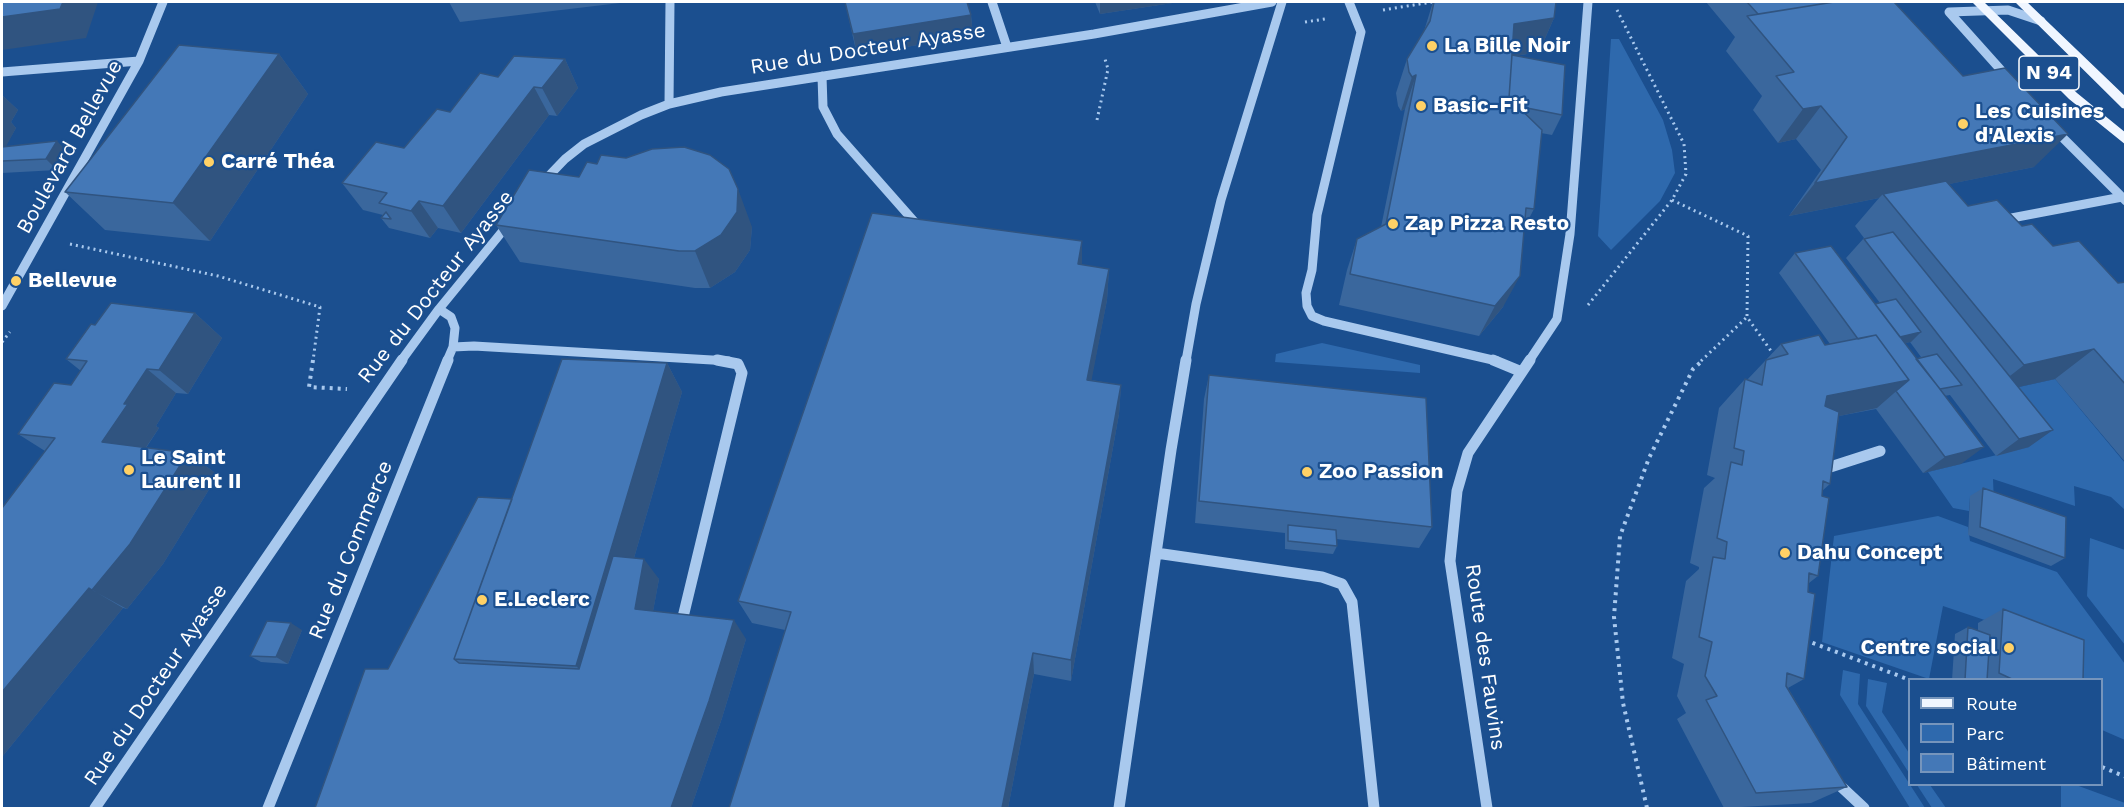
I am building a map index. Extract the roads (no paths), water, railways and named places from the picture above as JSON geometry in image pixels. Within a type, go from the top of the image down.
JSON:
[{"type":"main road","name":"N 94","points":[[2021,2],[2126,105]]},
{"type":"main road","name":"N 94","points":[[1981,5],[2073,96],[2126,140]]},
{"type":"street","name":"Boulevard Bellevue","points":[[2,306],[139,61],[163,2]]},
{"type":"street","points":[[669,104],[670,2]]},
{"type":"street","points":[[992,2],[1006,47]]},
{"type":"street","name":"Rue du Docteur Ayasse","points":[[533,193],[565,159],[584,144],[641,115],[669,104],[721,92],[1094,34],[1272,2]]},
{"type":"street","points":[[1119,808],[1156,553],[1196,304],[1218,211],[1282,2]]},
{"type":"street","points":[[1349,2],[1362,32],[1317,215],[1312,270],[1306,293],[1307,306],[1312,316],[1324,321],[1495,360],[1522,372]]},
{"type":"street","name":"Route des Fauvins","points":[[1487,808],[1450,561],[1457,491],[1468,453],[1557,319],[1570,234],[1588,2]]},
{"type":"street","points":[[2016,87],[1949,12],[1981,5],[2008,10],[2041,21]]},
{"type":"street","points":[[2,72],[139,61]]},
{"type":"street","points":[[822,76],[823,107],[837,134],[923,231]]},
{"type":"street","points":[[2046,120],[2124,199]]},
{"type":"street","points":[[1991,222],[2124,199]]},
{"type":"street","name":"Rue du Docteur Ayasse","points":[[96,808],[378,392],[439,309],[519,211]]},
{"type":"street","name":"Rue du Commerce","points":[[268,808],[453,347],[455,328],[451,317],[439,309]]},
{"type":"street","points":[[453,347],[474,346],[715,360],[738,364],[741,374],[683,617]]},
{"type":"street","points":[[1819,482],[1820,470],[1880,451]]},
{"type":"street","points":[[1156,553],[1322,577],[1342,584],[1352,602],[1374,808]]},
{"type":"street","points":[[1827,775],[1864,808]]},
{"type":"place","name":"La Bille Noir","points":[[1432,46]]},
{"type":"place","name":"Basic-Fit","points":[[1421,106]]},
{"type":"place","name":"Les Cuisines d'Alexis","points":[[1963,124]]},
{"type":"place","name":"Carré Théa","points":[[209,162]]},
{"type":"place","name":"Zap Pizza Resto","points":[[1393,224]]},
{"type":"place","name":"Bellevue","points":[[16,281]]},
{"type":"place","name":"Le Saint Laurent II","points":[[129,470]]},
{"type":"place","name":"Zoo Passion","points":[[1307,472]]},
{"type":"place","name":"Dahu Concept","points":[[1785,553]]},
{"type":"place","name":"E.Leclerc","points":[[482,600]]},
{"type":"place","name":"Centre social","points":[[2009,648]]}]
